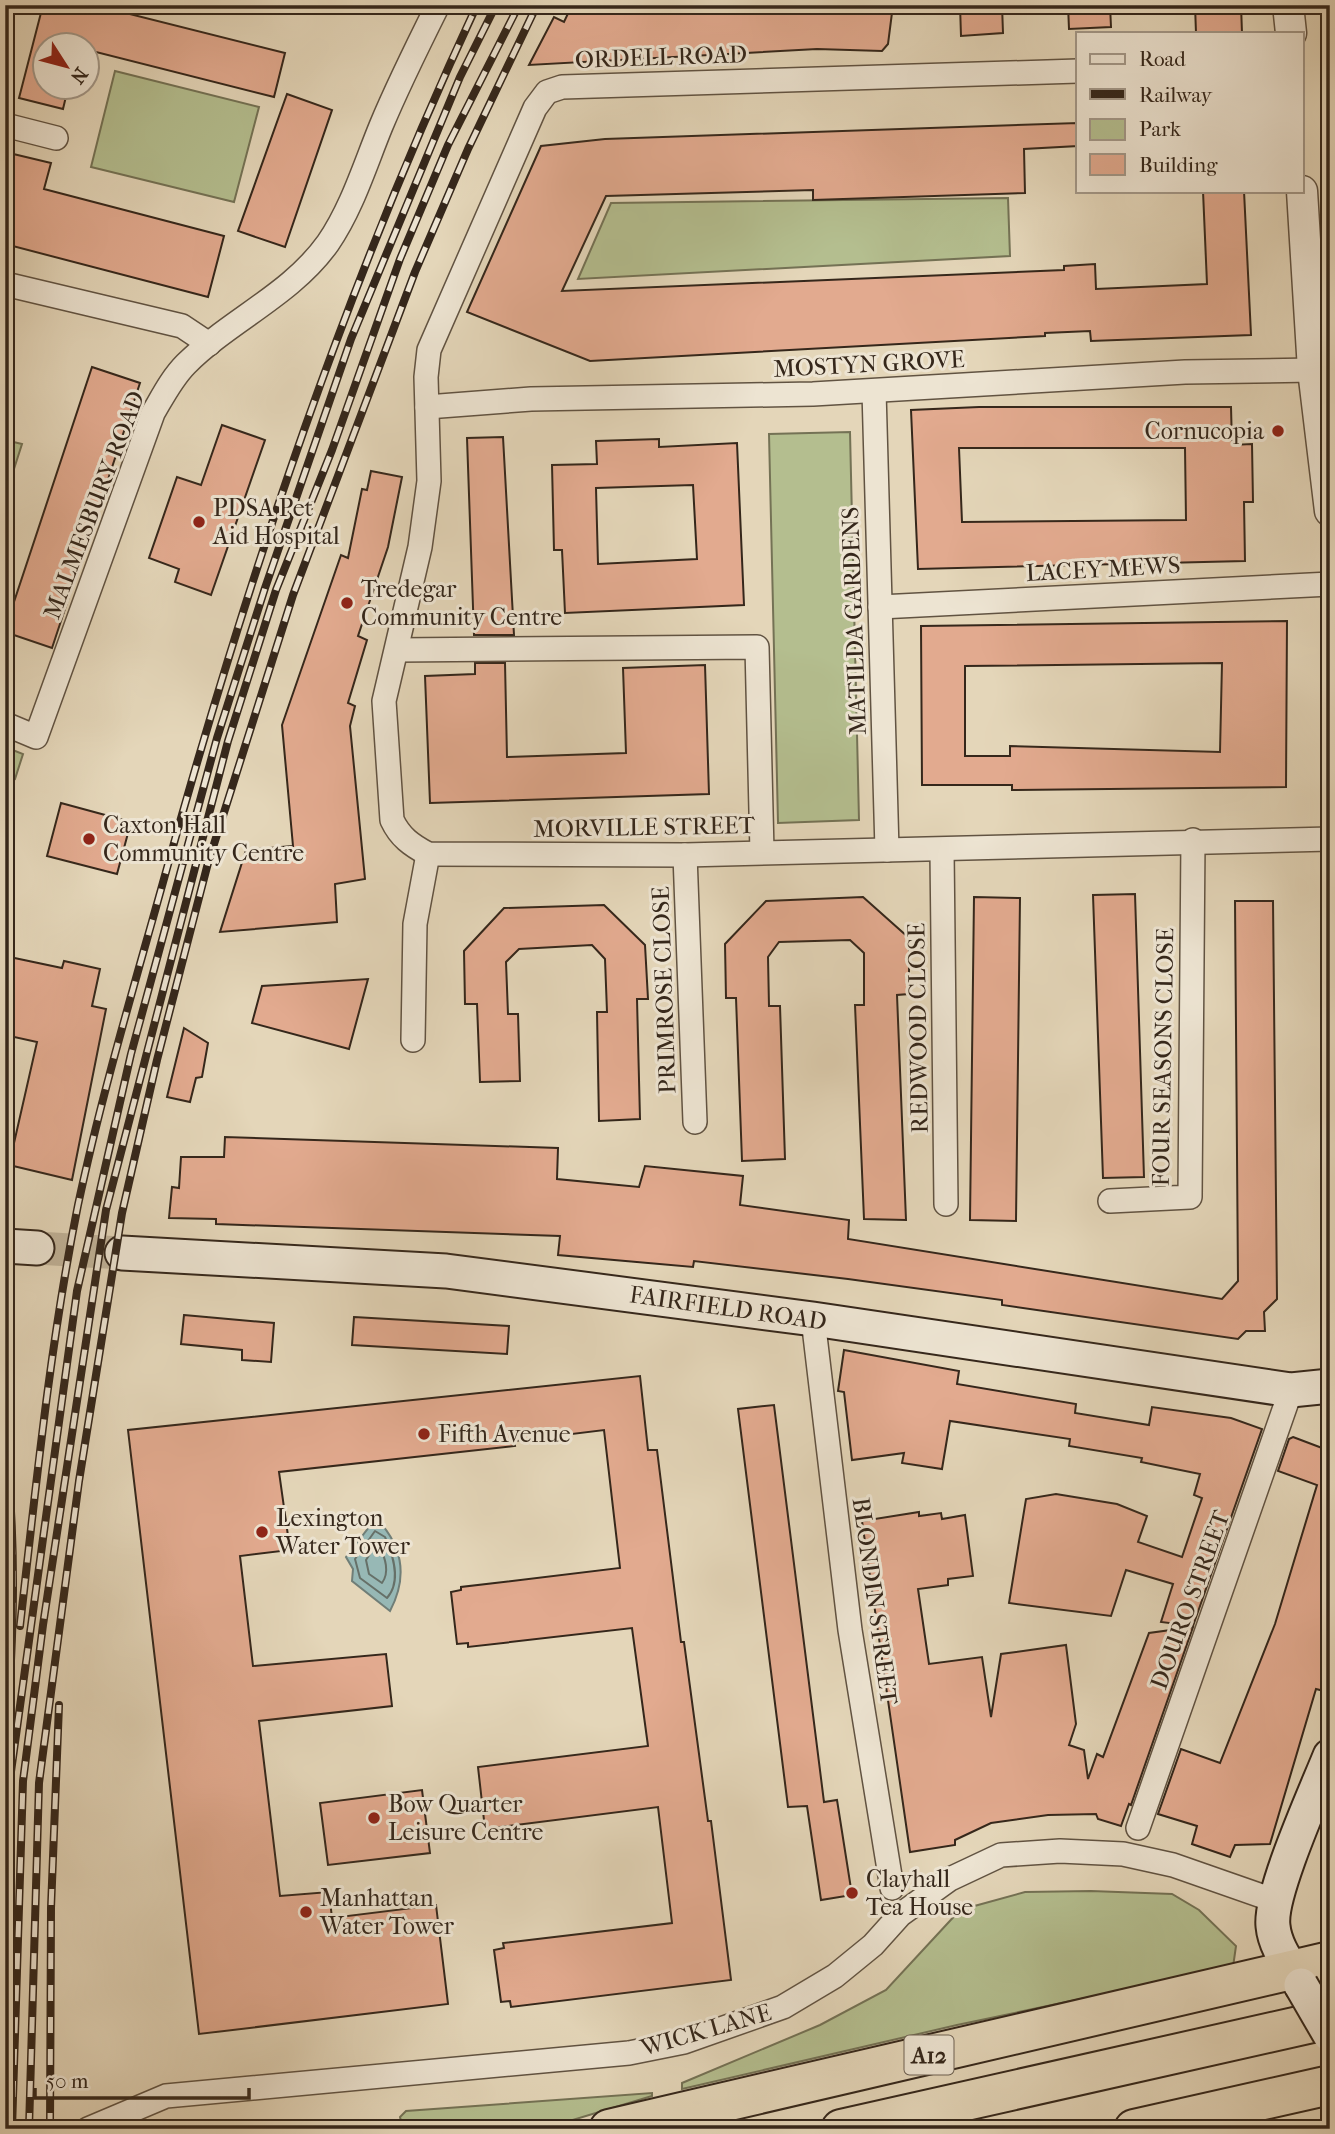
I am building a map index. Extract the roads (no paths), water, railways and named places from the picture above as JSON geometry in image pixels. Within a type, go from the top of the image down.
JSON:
[{"type":"highway","name":"A12","points":[[609,2129],[1250,1982],[1296,1977],[1330,1961]]},
{"type":"highway","name":"A12","points":[[841,2129],[1330,2019]]},
{"type":"highway","points":[[1134,2129],[1330,2085]]},
{"type":"main road","name":"FAIRFIELD ROAD","points":[[122,1253],[446,1271],[813,1320],[1292,1390],[1330,1386]]},
{"type":"main road","points":[[1330,1756],[1276,1901],[1273,1926],[1280,1951],[1330,2035]]},
{"type":"street","name":"MALMESBURY ROAD","points":[[5,724],[36,737],[153,413],[184,365],[299,276],[328,243],[345,213],[391,102],[438,5]]},
{"type":"street","points":[[1288,5],[1291,32]]},
{"type":"street","name":"ORDELL ROAD","points":[[427,407],[429,350],[536,108],[547,92],[575,86],[1076,71]]},
{"type":"street","points":[[5,125],[56,138]]},
{"type":"street","points":[[1302,192],[1318,262],[1313,370],[1330,511]]},
{"type":"street","points":[[5,284],[182,326],[209,344]]},
{"type":"street","name":"MOSTYN GROVE","points":[[427,407],[531,399],[874,391],[1185,372],[1313,370]]},
{"type":"street","name":"MATILDA GARDENS","points":[[874,391],[887,850]]},
{"type":"street","points":[[413,1040],[415,924],[428,854],[410,845],[398,833],[392,820],[384,701],[420,547],[429,481],[427,407]]},
{"type":"street","name":"LACEY MEWS","points":[[880,607],[1330,584]]},
{"type":"street","points":[[397,650],[757,647],[762,852]]},
{"type":"street","name":"MORVILLE STREET","points":[[428,854],[685,855],[942,851],[1193,840],[1330,839]]},
{"type":"street","name":"FOUR SEASONS CLOSE","points":[[1110,1201],[1190,1197],[1193,840]]},
{"type":"street","name":"REDWOOD CLOSE","points":[[942,851],[946,1204]]},
{"type":"street","name":"PRIMROSE CLOSE","points":[[685,855],[695,1122]]},
{"type":"street","name":"BLONDIN STREET","points":[[813,1320],[850,1630],[892,1888]]},
{"type":"street","name":"DOURO STREET","points":[[1138,1828],[1292,1390]]},
{"type":"street","name":"WICK LANE","points":[[88,2129],[166,2096],[629,2053],[684,2042],[783,2007],[835,1976],[873,1945],[900,1915],[950,1879],[1001,1855],[1060,1852],[1123,1854],[1173,1865],[1276,1901]]},
{"type":"water","points":[[376,1518],[392,1540],[400,1562],[399,1586],[390,1611],[352,1581],[353,1569],[346,1557]]},
{"type":"tunnel","points":[[37,1248],[122,1253]]},
{"type":"railway","points":[[20,1626],[52,1362],[78,1205],[109,1078],[167,868],[232,648],[304,430],[385,216],[477,5]]},
{"type":"railway","points":[[5,1919],[10,1779],[77,1291],[131,1054],[217,738],[265,588],[351,339],[460,77],[496,5]]},
{"type":"railway","points":[[12,2129],[23,1781],[43,1625],[106,1210],[228,741],[276,590],[332,450],[400,259],[448,145],[519,5]]},
{"type":"railway","points":[[29,2129],[39,1783],[79,1481],[122,1213],[157,1060],[208,863],[293,595],[415,272],[468,149],[537,5]]},
{"type":"railway","points":[[5,1443],[13,1553],[11,1663],[6,1736]]},
{"type":"railway","points":[[50,2129],[51,1908],[59,1705]]},
{"type":"place","name":"Cornucopia","points":[[1278,431]]},
{"type":"place","name":"PDSA Pet Aid Hospital","points":[[199,522]]},
{"type":"place","name":"Tredegar Community Centre","points":[[347,603]]},
{"type":"place","name":"Caxton Hall Community Centre","points":[[89,839]]},
{"type":"place","name":"Fifth Avenue","points":[[424,1434]]},
{"type":"place","name":"Lexington Water Tower","points":[[262,1532]]},
{"type":"place","name":"Bow Quarter Leisure Centre","points":[[374,1818]]},
{"type":"place","name":"Clayhall Tea House","points":[[852,1893]]},
{"type":"place","name":"Manhattan Water Tower","points":[[306,1912]]}]
